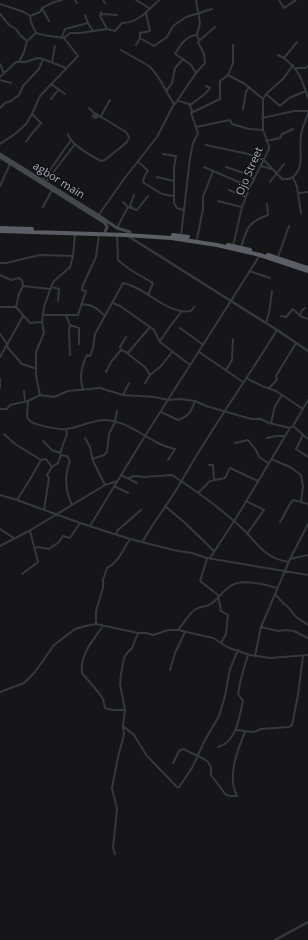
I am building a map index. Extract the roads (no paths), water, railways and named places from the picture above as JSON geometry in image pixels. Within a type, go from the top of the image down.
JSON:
[{"type":"highway","points":[[0,230],[105,232],[181,236],[241,247],[278,258],[290,264]]},
{"type":"highway","points":[[0,230],[99,234],[128,233],[199,241],[260,255],[307,269]]},
{"type":"main road","name":"agbor main","points":[[0,156],[44,182],[107,223],[128,233]]},
{"type":"main road","name":"agbor main","points":[[0,156],[10,164],[52,190],[97,216]]},
{"type":"main road","points":[[105,232],[107,223]]},
{"type":"street","points":[[30,16],[40,12],[42,8],[53,1],[62,0]]},
{"type":"street","points":[[136,0],[149,8]]},
{"type":"street","points":[[36,33],[53,37],[63,37],[70,33],[106,29],[116,31],[122,23],[129,22],[146,13],[149,8],[159,0]]},
{"type":"street","points":[[97,216],[157,137],[174,104],[176,104],[196,73],[205,63],[204,54],[198,42],[199,40],[197,35],[200,23],[196,0]]},
{"type":"street","points":[[279,0],[284,8],[296,0]]},
{"type":"street","points":[[0,4],[24,12],[30,16],[36,33]]},
{"type":"street","points":[[42,8],[49,21]]},
{"type":"street","points":[[140,38],[154,46],[157,45],[167,37],[173,26],[186,18],[212,9]]},
{"type":"street","points":[[101,12],[100,16],[106,29]]},
{"type":"street","points":[[136,45],[140,38],[140,33],[150,31],[146,13]]},
{"type":"street","points":[[0,14],[9,25],[16,29],[27,41]]},
{"type":"street","points":[[100,16],[104,14],[117,15]]},
{"type":"street","points":[[85,15],[93,31]]},
{"type":"street","points":[[0,144],[15,134],[26,124],[40,96],[78,56],[63,37],[63,32],[66,28],[88,23]]},
{"type":"street","points":[[198,42],[215,27]]},
{"type":"street","points":[[19,62],[27,41],[36,33]]},
{"type":"street","points":[[196,73],[187,61],[175,54],[184,41],[193,35],[197,35]]},
{"type":"street","points":[[284,58],[298,42]]},
{"type":"street","points":[[191,113],[220,99],[220,81],[228,76],[233,63],[233,45]]},
{"type":"street","points":[[52,62],[55,46]]},
{"type":"street","points":[[121,50],[149,66],[167,90],[174,104]]},
{"type":"street","points":[[278,55],[293,65],[301,77],[308,98]]},
{"type":"street","points":[[11,83],[0,78],[16,62],[25,62],[38,58],[66,68]]},
{"type":"street","points":[[0,108],[5,103],[20,96],[23,86],[39,69],[43,59]]},
{"type":"street","points":[[167,90],[172,83],[175,68],[183,59]]},
{"type":"street","points":[[0,64],[4,73]]},
{"type":"street","name":"Ojo Street","points":[[233,246],[242,207],[269,146],[263,130],[263,99],[266,94],[283,79],[293,65]]},
{"type":"street","points":[[295,68],[305,68],[308,66]]},
{"type":"street","points":[[228,76],[249,87],[263,99]]},
{"type":"street","points":[[51,84],[65,94]]},
{"type":"street","points":[[190,105],[207,93],[210,88],[206,86]]},
{"type":"street","points":[[244,109],[246,92],[249,87]]},
{"type":"street","points":[[52,99],[60,90]]},
{"type":"street","points":[[266,94],[280,106],[289,98],[306,91]]},
{"type":"street","points":[[100,117],[110,100]]},
{"type":"street","points":[[178,100],[190,105],[192,110],[191,113],[198,133],[193,143],[190,158],[181,236]]},
{"type":"street","points":[[68,134],[74,144],[101,161],[105,160],[128,142],[129,137],[126,132],[100,117],[96,117],[96,115],[91,112],[89,108]]},
{"type":"street","points":[[206,146],[248,154],[264,160],[282,179],[293,177],[300,165],[300,136],[308,112],[294,111],[262,118]]},
{"type":"street","points":[[26,142],[41,123],[32,114]]},
{"type":"street","points":[[93,114],[100,117]]},
{"type":"street","points":[[196,127],[230,120],[232,124],[249,129],[263,130]]},
{"type":"street","points":[[266,141],[280,138],[282,134],[292,129]]},
{"type":"street","points":[[44,182],[71,140]]},
{"type":"street","points":[[44,182],[74,144]]},
{"type":"street","points":[[163,154],[176,156],[173,196],[174,203],[177,208],[183,210]]},
{"type":"street","points":[[138,162],[148,171],[145,175],[143,181],[144,183],[162,194],[173,196]]},
{"type":"street","points":[[0,186],[10,164]]},
{"type":"street","points":[[270,182],[284,164]]},
{"type":"street","points":[[261,166],[274,169]]},
{"type":"street","points":[[204,167],[250,187]]},
{"type":"street","points":[[226,167],[247,174],[254,179]]},
{"type":"street","points":[[197,239],[203,197],[213,171]]},
{"type":"street","points":[[157,177],[174,181]]},
{"type":"street","points":[[293,177],[299,193],[301,213]]},
{"type":"street","points":[[43,207],[52,190]]},
{"type":"street","points":[[229,190],[246,197]]},
{"type":"street","points":[[299,193],[308,192]]},
{"type":"street","points":[[133,208],[130,206],[134,195]]},
{"type":"street","points":[[123,202],[128,207],[137,210],[148,196]]},
{"type":"street","points":[[218,201],[242,207]]},
{"type":"street","points":[[241,247],[246,229],[256,220],[268,215],[268,204]]},
{"type":"street","points":[[117,228],[128,207]]},
{"type":"street","points":[[278,258],[289,226]]},
{"type":"street","points":[[40,395],[36,376],[36,352],[44,333],[42,322],[44,307],[50,288],[54,281],[68,270],[73,256],[76,233]]},
{"type":"street","points":[[128,233],[308,351]]},
{"type":"street","points":[[44,315],[78,316],[86,291],[82,290],[83,285],[96,257],[99,234]]},
{"type":"street","points":[[117,234],[118,260],[129,270],[153,283],[148,295]]},
{"type":"street","points":[[0,263],[13,262],[40,255],[73,256]]},
{"type":"street","points":[[90,526],[230,300],[260,255]]},
{"type":"street","points":[[307,269],[308,263]]},
{"type":"street","points":[[249,271],[270,278]]},
{"type":"street","points":[[0,275],[11,280],[18,278],[22,280],[23,286],[19,294],[16,307]]},
{"type":"street","points":[[83,388],[82,365],[87,355],[90,356],[95,334],[123,283],[148,295],[164,305],[182,312],[191,311],[194,307]]},
{"type":"street","points":[[23,286],[59,290],[58,301]]},
{"type":"street","points":[[266,323],[272,291]]},
{"type":"street","points":[[113,303],[150,326],[160,342],[190,365]]},
{"type":"street","points":[[81,304],[96,307],[105,316]]},
{"type":"street","points":[[0,307],[16,307]]},
{"type":"street","points":[[16,307],[30,323],[42,322]]},
{"type":"street","points":[[300,316],[302,310],[305,308]]},
{"type":"street","points":[[281,316],[288,316],[293,309],[300,316],[308,319]]},
{"type":"street","points":[[160,342],[162,337],[182,312]]},
{"type":"street","points":[[66,315],[70,325],[70,355]]},
{"type":"street","points":[[0,357],[23,316]]},
{"type":"street","points":[[70,325],[79,328],[79,344]]},
{"type":"street","points":[[128,354],[150,326]]},
{"type":"street","points":[[180,328],[203,345]]},
{"type":"street","points":[[143,542],[181,482],[198,451],[277,330]]},
{"type":"street","points":[[0,334],[8,344],[8,348],[22,364],[34,368]]},
{"type":"street","points":[[106,372],[111,362],[121,350],[120,347],[122,342],[126,338]]},
{"type":"street","points":[[226,370],[232,360],[233,339]]},
{"type":"street","points":[[269,388],[277,380],[276,376],[296,343]]},
{"type":"street","points":[[121,350],[145,368],[150,375]]},
{"type":"street","points":[[145,383],[150,375],[161,366],[172,352]]},
{"type":"street","points":[[199,352],[243,382]]},
{"type":"street","points":[[246,378],[282,395],[303,409]]},
{"type":"street","points":[[0,379],[0,388]]},
{"type":"street","points":[[123,395],[129,383]]},
{"type":"street","points":[[0,409],[7,409],[10,405],[26,401],[40,395],[54,397],[68,391],[83,388],[100,388],[123,395],[150,396],[168,400],[180,399],[195,401],[251,419],[261,419],[266,422],[290,428]]},
{"type":"street","points":[[24,391],[27,416],[30,421],[66,430],[88,422],[104,420],[115,421],[163,446],[175,449],[168,460]]},
{"type":"street","points":[[271,423],[275,406],[282,395]]},
{"type":"street","points":[[221,643],[226,634],[228,615],[221,610],[218,595],[200,581],[208,558],[214,552],[233,522],[308,400]]},
{"type":"street","points":[[161,412],[178,420],[184,418],[192,411],[195,401]]},
{"type":"street","points":[[92,459],[106,454],[108,449],[109,434],[115,421],[117,411]]},
{"type":"street","points":[[293,426],[308,439]]},
{"type":"street","points":[[44,510],[49,478],[47,475],[52,467],[58,463],[67,434],[66,430]]},
{"type":"street","points":[[4,434],[15,444],[41,460],[46,459],[52,467]]},
{"type":"street","points":[[303,435],[296,449],[308,457]]},
{"type":"street","points":[[266,438],[285,436]]},
{"type":"street","points":[[85,438],[90,447],[92,459],[105,485]]},
{"type":"street","points":[[235,443],[248,440],[256,450],[259,457],[268,463]]},
{"type":"street","points":[[43,441],[52,450],[67,456],[70,461],[66,472],[66,480],[67,495],[72,505]]},
{"type":"street","points":[[271,459],[290,467],[301,476],[303,486],[301,502]]},
{"type":"street","points":[[17,500],[41,460]]},
{"type":"street","points":[[209,465],[213,465],[214,480]]},
{"type":"street","points":[[198,493],[210,481],[225,478],[230,468],[258,481]]},
{"type":"street","points":[[129,478],[134,476],[161,477],[168,474],[172,475],[181,482],[190,486],[216,506],[247,534],[265,553],[277,559],[289,560],[308,555]]},
{"type":"street","points":[[121,475],[137,483]]},
{"type":"street","points":[[0,546],[30,530],[105,485],[117,481]]},
{"type":"street","points":[[114,486],[128,492]]},
{"type":"street","points":[[0,495],[130,539],[208,558],[308,575]]},
{"type":"street","points":[[280,522],[293,500],[308,504]]},
{"type":"street","points":[[246,501],[264,510],[247,534]]},
{"type":"street","points":[[165,506],[184,522],[214,552]]},
{"type":"street","points":[[116,534],[118,530],[142,510]]},
{"type":"street","points":[[34,548],[38,547],[49,549],[59,542],[63,536],[70,538],[80,523]]},
{"type":"street","points":[[255,656],[260,627],[289,560],[308,524]]},
{"type":"street","points":[[0,529],[14,538]]},
{"type":"street","points":[[22,574],[38,562],[30,530]]},
{"type":"street","points":[[96,624],[96,611],[107,568],[111,566],[120,556],[130,539]]},
{"type":"street","points":[[178,630],[197,608],[208,605],[218,599],[230,586],[238,583],[260,583],[277,588]]},
{"type":"street","points":[[275,594],[296,617],[308,624]]},
{"type":"street","points":[[0,692],[24,683],[35,672],[54,645],[76,629],[96,624],[138,634],[147,633],[153,635],[168,630],[178,630],[213,638],[248,655],[270,658],[308,655]]},
{"type":"street","points":[[103,626],[86,650],[82,673],[99,693],[105,708],[112,710],[125,710]]},
{"type":"street","points":[[260,627],[278,631],[294,631],[308,638]]},
{"type":"street","points":[[170,670],[175,653],[185,632]]},
{"type":"street","points":[[115,854],[113,848],[117,808],[112,788],[124,735],[123,726],[125,710],[120,684],[127,653],[132,648],[138,634]]},
{"type":"street","points":[[123,726],[134,735],[147,756],[177,787],[179,787],[192,768],[205,740],[219,716],[225,696],[230,669],[238,650]]},
{"type":"street","points":[[218,747],[228,741],[235,730],[242,701],[238,694],[239,688],[243,676],[243,668],[248,655]]},
{"type":"street","points":[[235,730],[254,732],[262,729],[289,727],[292,725],[298,695],[303,656]]},
{"type":"street","points":[[173,763],[181,749],[204,759],[211,767],[211,775],[226,795],[237,796],[234,786],[233,768],[245,731]]},
{"type":"street","points":[[275,940],[308,922]]}]
